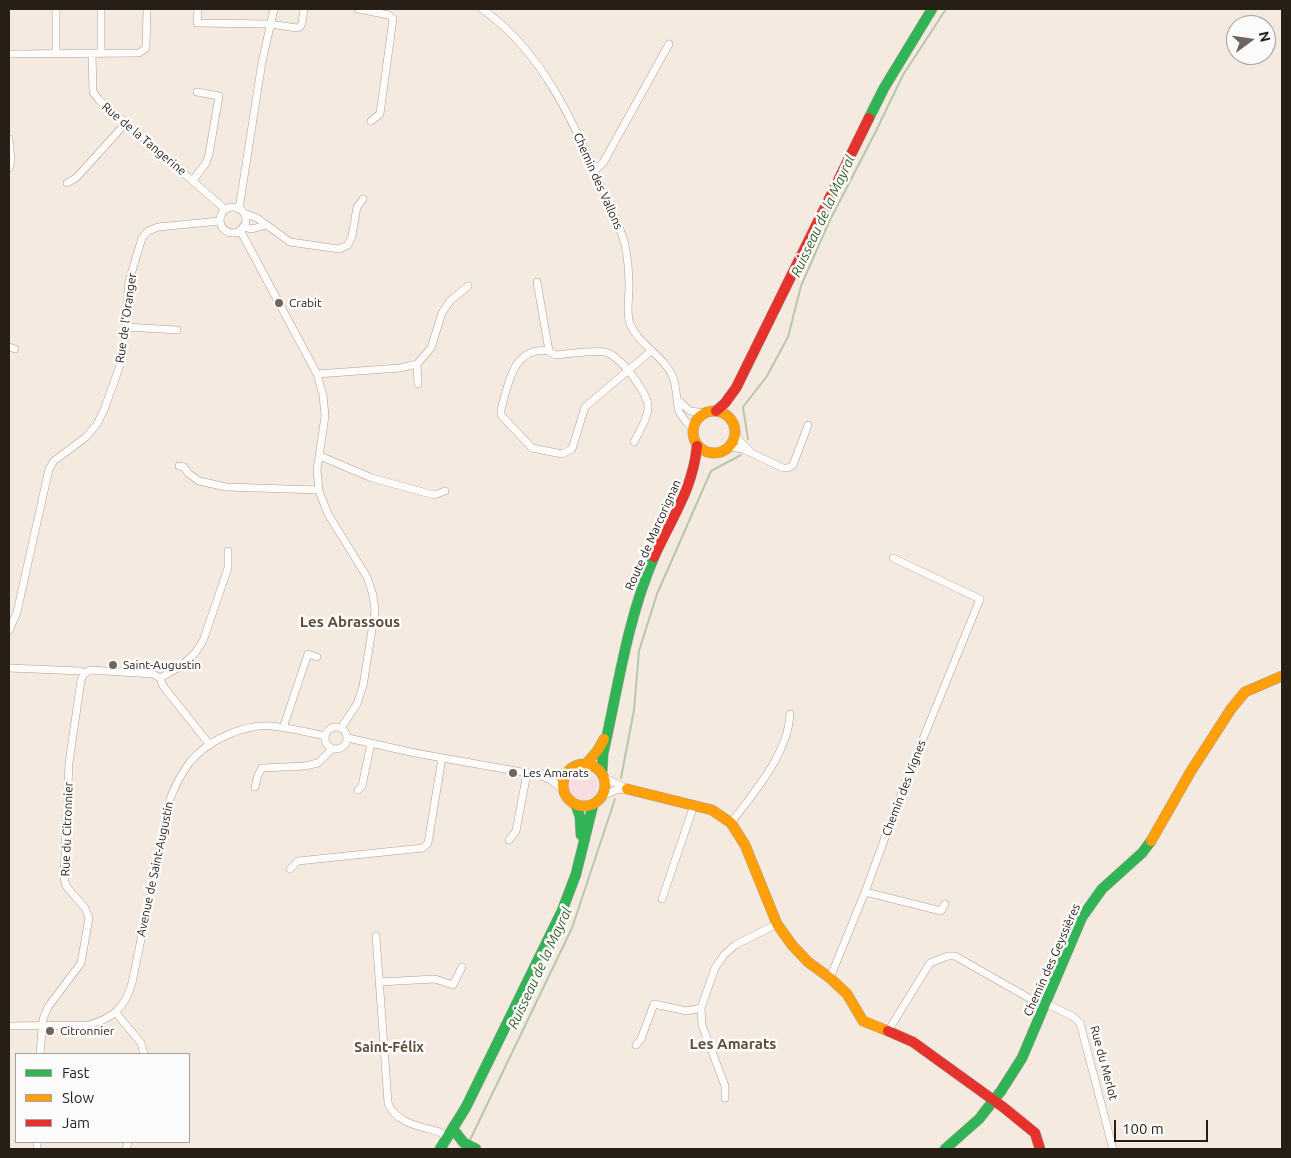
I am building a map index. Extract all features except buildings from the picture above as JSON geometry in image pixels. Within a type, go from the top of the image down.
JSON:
[{"type":"main road","points":[[736,388],[731,411],[735,436],[730,447],[716,454],[703,451],[697,446],[693,435],[697,419],[725,403],[736,388],[884,88],[932,9]]},
{"type":"main road","points":[[710,412],[729,416],[733,422]]},
{"type":"main road","name":"Route de Marcorignan","points":[[610,721],[617,682],[634,612],[650,567],[693,477],[697,458],[697,446]]},
{"type":"main road","name":"Route de Marcorignan","points":[[693,477],[707,460],[716,454]]},
{"type":"main road","name":"Chemin des Geyssières","points":[[945,1149],[979,1119],[1022,1058],[1082,917],[1102,890],[1142,853],[1154,837],[1191,771],[1231,709],[1245,692],[1282,676]]},
{"type":"main road","points":[[586,764],[598,750],[610,721]]},
{"type":"main road","points":[[603,775],[595,766],[586,764],[572,767],[567,772],[563,781],[563,790],[570,802],[584,807],[593,805],[604,795],[606,788],[601,761],[608,739],[610,721]]},
{"type":"main road","points":[[627,789],[712,810],[731,823],[745,845],[777,924],[792,946],[808,962],[830,978],[847,994],[863,1021],[914,1042],[994,1100],[1035,1133],[1040,1149]]},
{"type":"main road","points":[[576,805],[580,818],[582,850]]},
{"type":"main road","points":[[440,1149],[453,1129],[485,1069],[562,911],[576,874],[593,805]]},
{"type":"main road","points":[[435,1149],[485,1069]]},
{"type":"main road","points":[[453,1129],[464,1143],[476,1149]]},
{"type":"street","points":[[56,9],[56,54]]},
{"type":"street","points":[[101,9],[101,54]]},
{"type":"street","points":[[9,54],[139,53],[146,48],[148,9]]},
{"type":"street","points":[[198,9],[197,22],[270,24],[300,27],[304,9]]},
{"type":"street","points":[[242,229],[245,223],[241,211],[249,138],[274,9]]},
{"type":"street","points":[[358,9],[388,15],[393,19],[380,114],[372,121]]},
{"type":"street","name":"Chemin des Vallons","points":[[482,9],[515,38],[537,64],[555,92],[594,170],[625,244],[629,270],[628,313],[630,324],[651,351],[666,366],[673,378],[680,412],[693,429]]},
{"type":"street","points":[[594,170],[603,163],[668,44]]},
{"type":"street","name":"Rue de la Tangerine","points":[[92,54],[93,92],[98,100],[225,209]]},
{"type":"street","points":[[192,180],[206,163],[220,96],[197,92]]},
{"type":"street","points":[[67,183],[76,178],[125,124]]},
{"type":"street","points":[[9,139],[11,161],[9,168]]},
{"type":"street","points":[[266,225],[235,232],[227,231],[221,225],[220,216],[225,209],[230,207],[257,218],[290,242],[339,249],[348,245],[352,236],[357,207],[363,199]]},
{"type":"street","name":"Rue de l'Oranger","points":[[9,631],[17,612],[49,469],[54,461],[86,437],[98,424],[114,386],[123,357],[129,281],[142,238],[148,231],[158,227],[220,220]]},
{"type":"street","points":[[242,229],[316,374],[323,395],[325,416],[317,470],[319,490],[328,514],[367,577],[373,595],[375,611],[363,686],[357,704],[341,728]]},
{"type":"street","points":[[537,282],[549,351]]},
{"type":"street","points":[[316,374],[400,368],[417,364],[431,348],[442,313],[450,300],[468,286]]},
{"type":"street","points":[[126,327],[177,330]]},
{"type":"street","points":[[634,442],[649,408],[646,397],[629,371],[616,358],[606,352],[555,355],[549,351],[542,350],[532,352],[519,360],[513,371],[501,410],[504,419],[532,448],[562,454],[570,451],[585,407],[629,371],[651,351]]},
{"type":"street","points":[[417,364],[418,384]]},
{"type":"street","points":[[678,400],[690,411],[696,413],[710,412]]},
{"type":"street","points":[[730,447],[743,449],[784,468],[788,468],[793,465],[808,425]]},
{"type":"street","points":[[735,436],[752,453]]},
{"type":"street","points":[[320,456],[372,478],[434,495],[445,491]]},
{"type":"street","points":[[179,466],[184,467],[191,476],[198,480],[226,487],[319,490]]},
{"type":"street","points":[[160,678],[181,666],[195,653],[203,641],[228,568],[228,552]]},
{"type":"street","name":"Chemin des Vignes","points":[[830,978],[865,892],[906,781],[980,599],[893,558]]},
{"type":"street","points":[[283,728],[308,654],[317,657]]},
{"type":"street","points":[[9,668],[80,671],[84,674],[90,670],[154,674],[160,678],[163,686],[210,745]]},
{"type":"street","name":"Rue du Citronnier","points":[[40,1053],[41,1026],[48,1007],[81,963],[88,918],[85,908],[66,886],[64,877],[69,762],[81,680],[84,674]]},
{"type":"street","points":[[731,823],[770,770],[790,727],[790,714]]},
{"type":"street","name":"Avenue de Saint-Augustin","points":[[116,1013],[132,983],[170,799],[177,780],[201,752],[210,745],[236,732],[271,726],[325,736]]},
{"type":"street","points":[[331,728],[341,728],[348,738],[340,750],[332,749],[326,742],[325,736],[331,728]]},
{"type":"street","points":[[348,738],[442,758],[539,775],[567,772]]},
{"type":"street","points":[[358,790],[362,786],[371,743]]},
{"type":"street","points":[[255,787],[262,768],[305,766],[318,763],[332,749]]},
{"type":"street","points":[[290,869],[298,861],[423,848],[428,843],[442,758]]},
{"type":"street","points":[[509,840],[516,830],[527,773]]},
{"type":"street","points":[[539,775],[551,780],[563,790]]},
{"type":"street","points":[[603,775],[627,789]]},
{"type":"street","points":[[604,795],[616,790],[627,789]]},
{"type":"street","points":[[662,899],[694,805]]},
{"type":"street","points":[[865,892],[940,911],[945,904]]},
{"type":"street","points":[[725,1098],[725,1086],[702,1026],[701,1008],[715,968],[724,954],[735,945],[777,924]]},
{"type":"street","points":[[376,936],[388,1104],[390,1110],[397,1117],[440,1132],[444,1136]]},
{"type":"street","name":"Rue du Merlot","points":[[888,1031],[930,963],[948,956],[956,956],[1044,1004],[1072,1016],[1080,1023],[1113,1149]]},
{"type":"street","points":[[379,982],[435,979],[453,984],[462,967]]},
{"type":"street","points":[[636,1045],[641,1039],[654,1004],[686,1011],[701,1008]]},
{"type":"street","points":[[9,1026],[89,1025],[100,1022],[116,1013],[141,1043],[144,1053]]},
{"type":"shaded area","points":[[583,770],[589,771],[597,779],[597,791],[589,799],[583,800],[577,799],[569,791],[568,785],[569,779],[577,771]]},
{"type":"waterway","name":"Ruisseau de la Mayral","points":[[748,439],[743,407],[767,376],[788,337],[801,286],[829,222],[903,75],[946,9]]},
{"type":"waterway","name":"Ruisseau de la Mayral","points":[[621,778],[634,710],[639,651],[657,594],[711,471],[741,455]]},
{"type":"waterway","name":"Ruisseau de la Mayral","points":[[470,1140],[572,928],[615,799]]},
{"type":"traffic: fast","points":[[869,118],[884,88],[932,9]]},
{"type":"traffic: fast","points":[[602,772],[603,754],[624,654],[637,605],[654,557]]},
{"type":"traffic: fast","points":[[576,805],[580,817],[581,835]]},
{"type":"traffic: fast","points":[[440,1149],[466,1107],[562,911],[576,874],[593,805]]},
{"type":"traffic: fast","points":[[945,1149],[979,1119],[1001,1091],[1022,1058],[1082,917],[1102,889],[1142,853],[1151,841]]},
{"type":"traffic: fast","points":[[453,1129],[464,1143],[476,1149]]},
{"type":"traffic: slow","points":[[718,411],[726,414],[732,420],[735,432],[732,444],[726,450],[710,453],[702,450],[696,444],[693,428],[696,420],[702,414],[718,411]]},
{"type":"traffic: slow","points":[[1151,841],[1191,771],[1231,709],[1245,692],[1282,676]]},
{"type":"traffic: slow","points":[[586,764],[598,750],[604,739]]},
{"type":"traffic: slow","points":[[588,764],[596,767],[602,773],[605,785],[602,797],[596,803],[580,806],[572,803],[566,797],[563,781],[566,773],[572,767],[588,764]]},
{"type":"traffic: slow","points":[[627,789],[712,810],[731,823],[745,845],[777,924],[792,945],[808,962],[830,978],[847,994],[863,1021],[888,1031]]},
{"type":"traffic: jam","points":[[716,411],[725,403],[736,388],[869,118]]},
{"type":"traffic: jam","points":[[654,557],[686,490],[695,462],[697,446]]},
{"type":"traffic: jam","points":[[888,1031],[913,1042],[1003,1107],[1035,1133],[1040,1149]]},
{"type":"place","name":"Crabit","points":[[279,303]]},
{"type":"place","name":"Saint-Augustin","points":[[113,665]]},
{"type":"place","name":"Les Amarats","points":[[513,773]]},
{"type":"place","name":"Citronnier","points":[[50,1031]]},
{"type":"district","name":"Les Abrassous","points":[[350,622]]},
{"type":"district","name":"Les Amarats","points":[[733,1044]]},
{"type":"district","name":"Saint-Félix","points":[[389,1047]]}]
